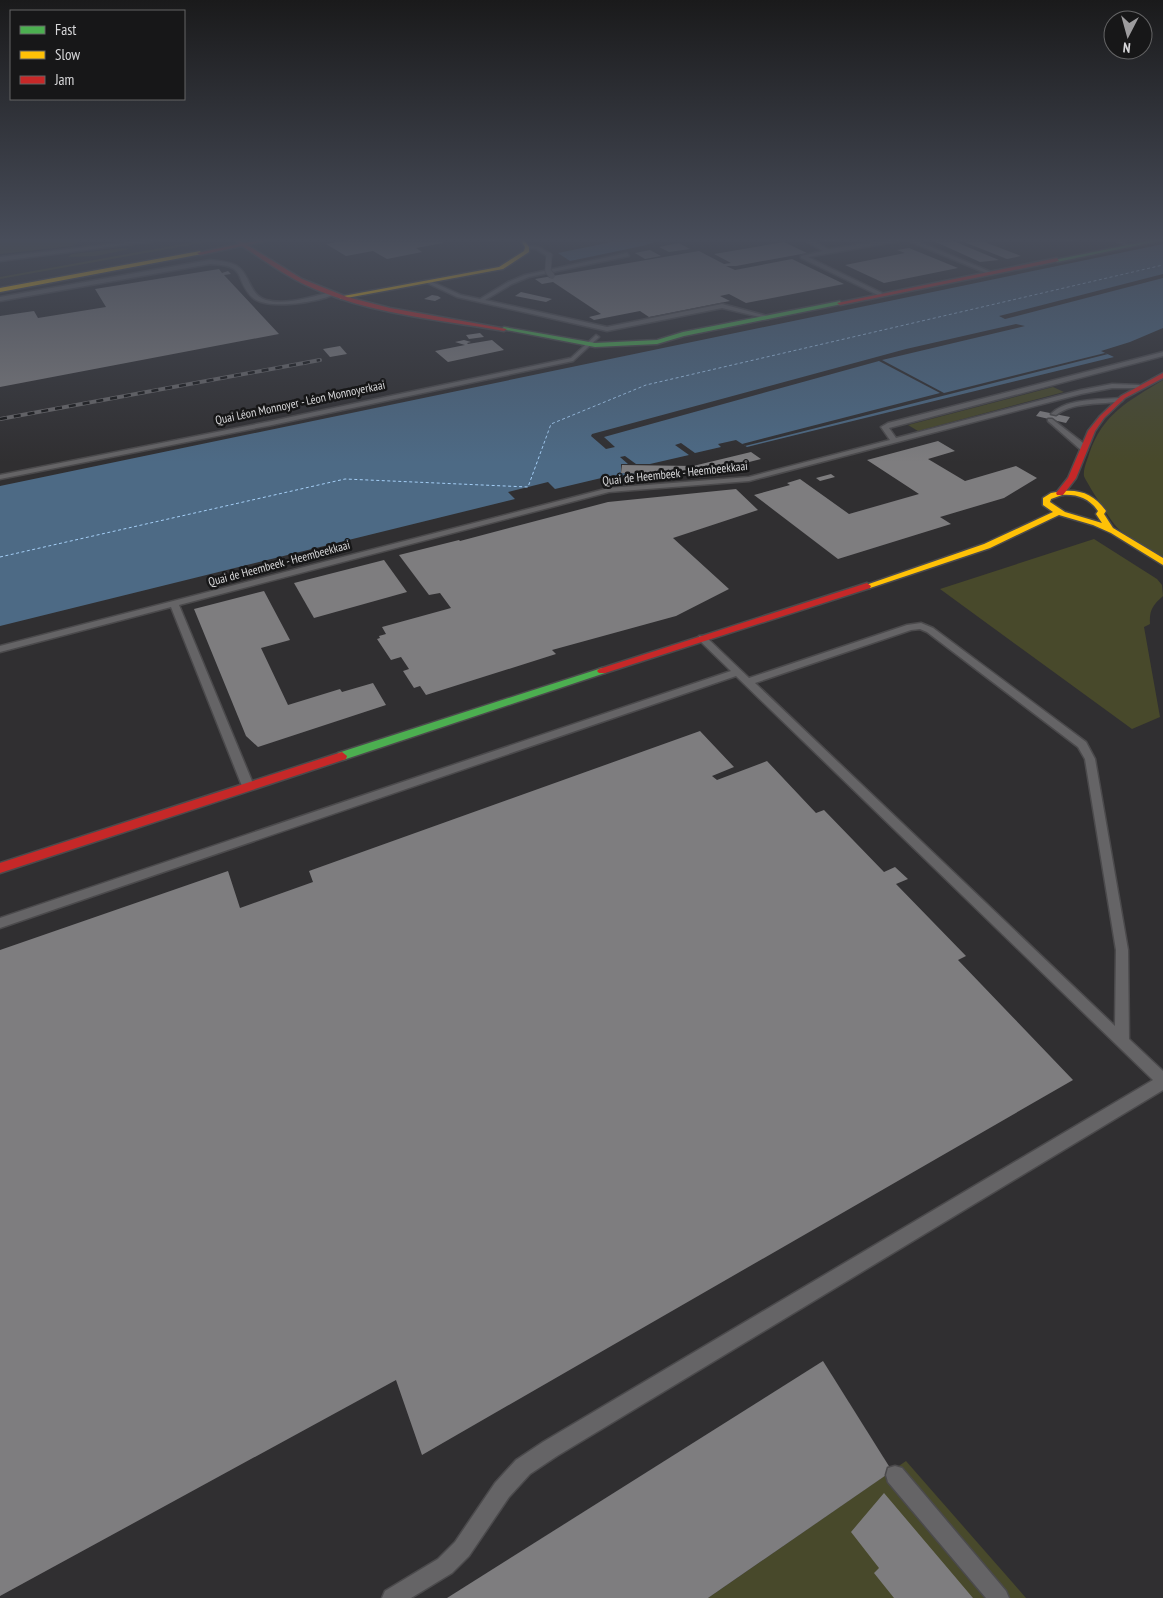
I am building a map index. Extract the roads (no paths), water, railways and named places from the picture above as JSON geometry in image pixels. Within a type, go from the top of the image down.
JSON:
[{"type":"main road","points":[[415,313],[592,340],[636,344],[657,342],[683,334],[790,313]]},
{"type":"main road","points":[[446,313],[592,340]]},
{"type":"main road","points":[[1060,493],[1072,478],[1092,431],[1102,417],[1122,399],[1163,375]]},
{"type":"main road","points":[[1072,478],[1090,498],[1101,506],[1102,511],[1100,514],[1092,518],[1082,519]]},
{"type":"main road","points":[[1090,498],[1060,493],[1047,498],[1046,503],[1057,513],[1110,529],[1163,562]]},
{"type":"main road","points":[[0,868],[702,638],[953,558],[987,546],[1057,513]]},
{"type":"main road","points":[[1100,514],[1110,529]]},
{"type":"lane","points":[[534,313],[607,328],[688,313]]},
{"type":"lane","points":[[749,313],[768,317]]},
{"type":"lane","name":"Quai Léon Monnoyer - Léon Monnoyerkaai","points":[[0,477],[573,359],[592,340]]},
{"type":"lane","points":[[895,441],[885,428],[890,424],[1163,354]]},
{"type":"lane","name":"Quai de Heembeek - Heembeekkaai","points":[[0,649],[609,490],[749,479],[1091,389],[1112,386],[1139,388]]},
{"type":"lane","name":"Quai de Heembeek - Heembeekkaai","points":[[1091,389],[1122,399]]},
{"type":"lane","points":[[1084,448],[1052,417],[1057,410],[1122,399]]},
{"type":"lane","points":[[174,604],[248,786]]},
{"type":"lane","points":[[747,682],[910,627],[921,626],[930,630],[1082,746],[1090,759],[1122,950],[1122,1042]]},
{"type":"lane","points":[[392,1598],[445,1566],[462,1549],[502,1490],[523,1467],[550,1449],[1163,1082],[702,638]]},
{"type":"lane","points":[[0,923],[738,672]]},
{"type":"lane","points":[[895,1475],[999,1598]]},
{"type":"water","points":[[833,313],[1163,313],[1163,328],[1130,342],[1101,351],[1114,357],[747,447],[736,440],[718,444],[721,447],[695,453],[681,443],[675,445],[689,455],[650,464],[636,464],[625,456],[620,457],[628,464],[621,464],[621,473],[669,475],[669,480],[620,479],[614,475],[555,489],[548,482],[508,492],[515,499],[0,626],[0,486]]},
{"type":"railway","points":[[0,419],[320,360]]}]
